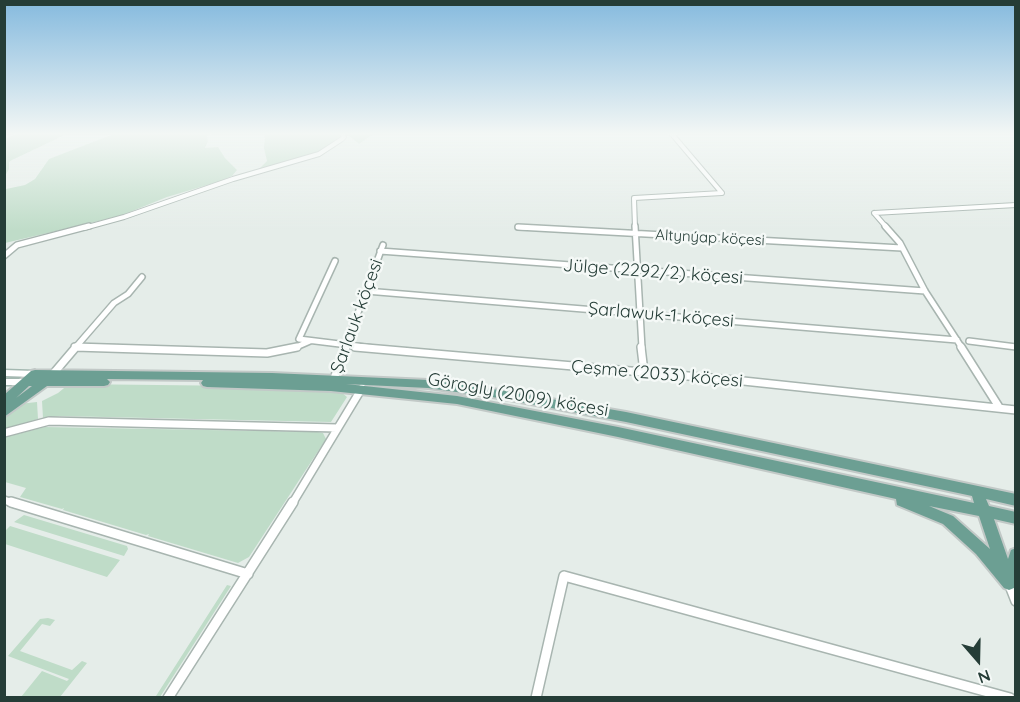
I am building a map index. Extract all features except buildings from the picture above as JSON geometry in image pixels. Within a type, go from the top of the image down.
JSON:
[{"type":"main road","name":"Görogly (2009) köçesi","points":[[4,373],[44,383],[332,383]]},
{"type":"main road","name":"Görogly (2009) köçesi","points":[[4,382],[53,374],[364,385],[428,384],[626,417],[1016,500]]},
{"type":"main road","points":[[4,413],[53,374]]},
{"type":"main road","points":[[4,402],[31,378]]},
{"type":"main road","name":"Görogly (2009) köçesi","points":[[364,385],[618,432],[1016,518]]},
{"type":"main road","points":[[847,483],[922,507],[948,520],[981,549],[1009,583]]},
{"type":"main road","points":[[977,492],[1009,583]]},
{"type":"main road","points":[[1009,583],[1016,555]]},
{"type":"street","points":[[4,256],[17,245],[124,217],[279,166]]},
{"type":"street","points":[[644,372],[638,313],[634,198],[722,193],[699,166]]},
{"type":"street","points":[[999,407],[925,291],[903,248],[874,213],[1016,205]]},
{"type":"street","name":"Altynýap köçesi","points":[[518,227],[903,248]]},
{"type":"street","name":"Jülge (2292/2) köçesi","points":[[382,248],[636,270],[925,291]]},
{"type":"street","name":"Şarlauk köçesi","points":[[332,383],[382,248]]},
{"type":"street","name":"Çeşme (2033) köçesi","points":[[335,261],[299,339],[345,346],[644,372],[1016,410]]},
{"type":"street","points":[[53,374],[114,303],[128,294],[142,277]]},
{"type":"street","name":"Şarlawuk-1 köçesi","points":[[366,291],[957,340]]},
{"type":"street","points":[[75,347],[267,353],[291,350],[310,341]]},
{"type":"street","points":[[969,341],[1016,347]]},
{"type":"street","points":[[168,698],[248,574],[364,385]]},
{"type":"street","points":[[4,433],[49,421],[337,428]]},
{"type":"street","points":[[4,500],[248,574]]},
{"type":"street","points":[[536,698],[564,576],[1010,698]]},
{"type":"street","points":[[1009,583],[1016,601]]},
{"type":"green space","points":[[5,166],[9,166],[9,169],[5,176]]},
{"type":"green space","points":[[44,166],[233,166],[237,170],[232,176],[221,181],[167,197],[120,216],[5,243],[6,189],[25,185],[35,179]]},
{"type":"green space","points":[[262,166],[274,166],[257,171]]},
{"type":"green space","points":[[69,384],[245,386],[277,391],[341,392],[347,397],[331,422],[59,416],[43,418],[42,401]]},
{"type":"green space","points":[[37,402],[38,419],[5,430],[5,416],[19,404]]},
{"type":"green space","points":[[45,427],[317,432],[323,433],[326,439],[249,557],[238,563],[148,536],[149,534],[63,510],[64,508],[20,497],[26,488],[5,482],[5,437]]},
{"type":"green space","points":[[24,515],[127,546],[128,549],[124,556],[14,522]]},
{"type":"green space","points":[[10,526],[120,560],[107,577],[5,544],[5,531]]},
{"type":"green space","points":[[227,585],[231,586],[160,697],[156,696]]},
{"type":"green space","points":[[40,619],[55,620],[50,626],[42,624],[20,651],[72,670],[82,661],[87,663],[60,697],[21,697],[42,671],[67,681],[69,679],[8,656]]}]
